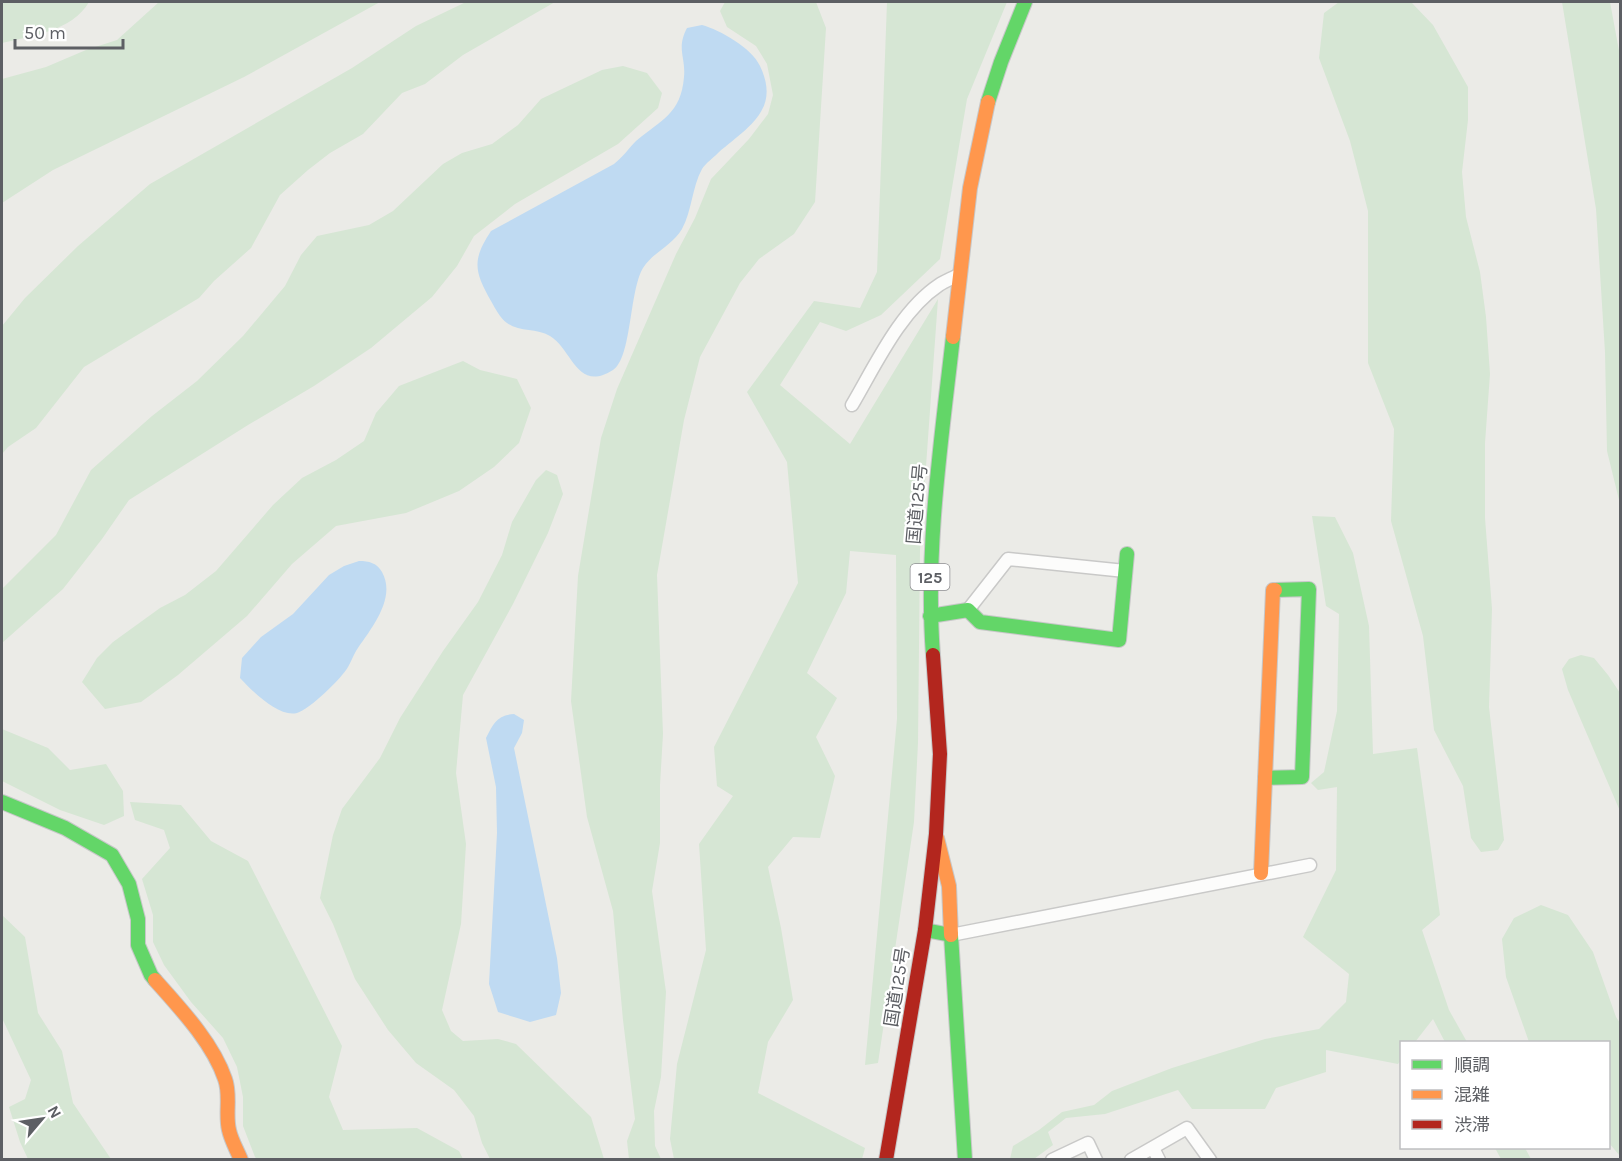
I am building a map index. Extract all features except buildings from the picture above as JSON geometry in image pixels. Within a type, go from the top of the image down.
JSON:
[{"type":"main road","name":"国道125号","points":[[886,1160],[925,930],[936,834],[940,754],[930,616],[932,526],[970,188],[985,111],[1001,62],[1025,2]]},
{"type":"main road","points":[[930,616],[968,610],[980,622],[1119,640],[1127,554]]},
{"type":"main road","points":[[1261,873],[1265,778],[1273,590],[1309,589],[1302,777],[1265,778]]},
{"type":"main road","points":[[2,802],[65,828],[112,855],[129,884],[138,918],[138,945],[150,975],[186,1016],[215,1057],[226,1080],[229,1106],[228,1128],[241,1160]]},
{"type":"main road","points":[[936,834],[946,864],[951,891],[951,935],[965,1160]]},
{"type":"main road","points":[[925,930],[951,935]]},
{"type":"street","points":[[852,405],[892,336],[916,305],[938,285],[960,274]]},
{"type":"street","points":[[968,610],[1008,559],[1125,571]]},
{"type":"street","points":[[951,935],[1310,865]]},
{"type":"street","points":[[1131,1160],[1187,1128],[1210,1160]]},
{"type":"street","points":[[1052,1160],[1088,1143],[1096,1160]]},
{"type":"street","points":[[1153,1148],[1159,1160]]},
{"type":"green space","points":[[2,2],[89,2],[82,12],[62,26],[38,35],[2,43]]},
{"type":"green space","points":[[159,2],[380,2],[244,77],[53,170],[2,203],[2,79],[46,67],[117,40]]},
{"type":"green space","points":[[466,2],[555,2],[463,55],[425,84],[402,93],[363,134],[330,153],[280,195],[251,248],[214,281],[199,298],[84,367],[36,428],[8,447],[2,454],[2,326],[25,298],[78,246],[150,184],[352,68],[416,26]]},
{"type":"green space","points":[[725,2],[816,2],[826,28],[815,202],[794,234],[759,259],[740,283],[700,357],[684,420],[657,575],[663,734],[660,843],[652,891],[666,992],[661,1077],[654,1111],[655,1146],[661,1159],[629,1159],[627,1141],[635,1119],[613,911],[587,817],[571,701],[578,576],[601,438],[617,389],[711,179],[749,139],[768,114],[773,95],[767,64],[756,46],[727,27],[720,11]]},
{"type":"green space","points":[[887,2],[1007,2],[967,99],[940,259],[881,315],[846,331],[820,322],[780,385],[850,444],[938,299],[920,550],[918,743],[914,822],[878,1063],[865,1065],[897,719],[896,555],[850,551],[846,593],[807,673],[837,698],[816,737],[835,776],[820,838],[793,837],[768,867],[793,1000],[768,1042],[758,1093],[865,1148],[862,1159],[674,1159],[670,1139],[677,1064],[706,950],[699,844],[733,796],[717,786],[714,747],[798,583],[787,462],[747,392],[814,301],[860,308],[877,272]]},
{"type":"green space","points":[[1339,2],[1412,3],[1433,25],[1468,87],[1468,120],[1462,172],[1466,217],[1480,272],[1490,374],[1485,443],[1485,518],[1492,609],[1489,707],[1504,840],[1498,850],[1481,852],[1471,838],[1463,786],[1434,730],[1423,636],[1391,521],[1394,429],[1368,363],[1368,211],[1350,141],[1319,58],[1324,13]]},
{"type":"green space","points":[[1562,2],[1610,2],[1620,56],[1620,504],[1607,451],[1605,352],[1596,209]]},
{"type":"green space","points":[[623,66],[647,73],[662,93],[658,108],[618,144],[515,204],[474,236],[457,266],[432,297],[371,348],[314,386],[129,500],[63,589],[2,643],[2,589],[56,535],[91,470],[152,416],[197,381],[243,336],[285,286],[301,255],[317,236],[369,225],[393,211],[443,164],[462,153],[492,144],[518,125],[541,99],[602,70]]},
{"type":"green space","points":[[463,361],[480,370],[517,379],[531,408],[519,443],[494,467],[459,491],[406,513],[336,526],[292,564],[247,616],[178,675],[141,702],[105,709],[82,682],[97,658],[113,642],[160,608],[185,595],[216,571],[273,505],[302,478],[336,460],[364,441],[376,413],[399,386]]},
{"type":"green space","points":[[546,470],[557,475],[563,494],[548,533],[513,604],[463,695],[456,773],[466,844],[461,924],[442,1010],[451,1031],[463,1041],[498,1039],[516,1044],[591,1117],[604,1159],[490,1159],[482,1143],[474,1116],[454,1090],[416,1063],[388,1030],[355,979],[320,898],[333,835],[342,809],[380,758],[400,718],[478,602],[502,555],[512,522],[536,480]]},
{"type":"green space","points":[[1312,516],[1335,517],[1353,553],[1369,626],[1373,754],[1417,748],[1440,915],[1422,930],[1449,1010],[1466,1041],[1444,1041],[1433,1019],[1416,1041],[1400,1041],[1398,1064],[1326,1050],[1326,1072],[1276,1088],[1265,1109],[1192,1109],[1178,1090],[1105,1114],[1066,1118],[1048,1132],[1053,1145],[1034,1159],[1010,1159],[1013,1146],[1062,1112],[1094,1105],[1112,1091],[1172,1068],[1265,1039],[1319,1029],[1346,1002],[1349,974],[1303,937],[1336,870],[1337,787],[1318,790],[1311,783],[1324,772],[1337,711],[1339,614],[1326,606]]},
{"type":"green space","points":[[1581,655],[1594,658],[1620,693],[1620,811],[1568,690],[1562,669],[1569,659]]},
{"type":"green space","points":[[2,729],[48,748],[70,770],[106,764],[123,791],[124,816],[104,825],[60,810],[2,781]]},
{"type":"green space","points":[[130,802],[181,805],[211,841],[248,861],[342,1046],[329,1097],[343,1130],[417,1128],[459,1151],[463,1159],[258,1160],[255,1157],[243,1126],[243,1097],[237,1067],[223,1038],[191,1002],[164,965],[153,942],[153,915],[142,879],[170,848],[164,830],[135,820]]},
{"type":"green space","points":[[1541,905],[1568,915],[1593,952],[1620,1023],[1620,1156],[1610,1144],[1610,1041],[1529,1041],[1506,977],[1502,939],[1514,918]]},
{"type":"green space","points":[[2,915],[25,937],[38,1013],[62,1051],[73,1103],[111,1159],[28,1159],[20,1142],[9,1107],[25,1099],[31,1080],[2,1018]]},
{"type":"green space","points":[[1496,1149],[1526,1149],[1531,1159],[1501,1159]]},
{"type":"water","points":[[702,25],[718,31],[743,46],[756,59],[765,81],[767,94],[764,106],[750,126],[702,169],[682,229],[673,240],[647,262],[638,278],[627,339],[619,363],[613,370],[601,376],[591,376],[583,373],[558,342],[550,336],[512,326],[502,318],[481,281],[478,258],[491,231],[614,164],[636,141],[668,115],[679,100],[682,90],[684,35],[687,28]]},
{"type":"water","points":[[359,561],[378,566],[386,582],[386,593],[380,614],[345,672],[317,700],[297,713],[282,711],[274,707],[258,696],[240,678],[242,658],[261,637],[293,614],[329,575],[344,566]]},
{"type":"water","points":[[514,714],[524,720],[522,733],[514,748],[557,958],[561,993],[556,1015],[530,1022],[498,1012],[489,984],[497,833],[496,787],[486,738],[496,721],[503,716]]},
{"type":"traffic: fast","points":[[988,102],[1025,2]]},
{"type":"traffic: fast","points":[[933,655],[931,615],[933,536],[939,456],[953,337]]},
{"type":"traffic: fast","points":[[930,616],[968,610],[980,622],[1119,640],[1127,554]]},
{"type":"traffic: fast","points":[[1265,778],[1302,777],[1309,589],[1275,590]]},
{"type":"traffic: fast","points":[[2,802],[65,828],[112,855],[129,884],[138,919],[138,945],[155,980]]},
{"type":"traffic: fast","points":[[925,930],[951,935],[965,1160]]},
{"type":"traffic: slow","points":[[953,337],[970,188],[988,102]]},
{"type":"traffic: slow","points":[[1261,873],[1273,590],[1275,590]]},
{"type":"traffic: slow","points":[[937,838],[949,886],[951,935]]},
{"type":"traffic: slow","points":[[155,980],[195,1026],[220,1066],[227,1085],[229,1130],[241,1160]]},
{"type":"traffic: jam","points":[[886,1160],[925,930],[936,834],[940,754],[933,655]]}]
